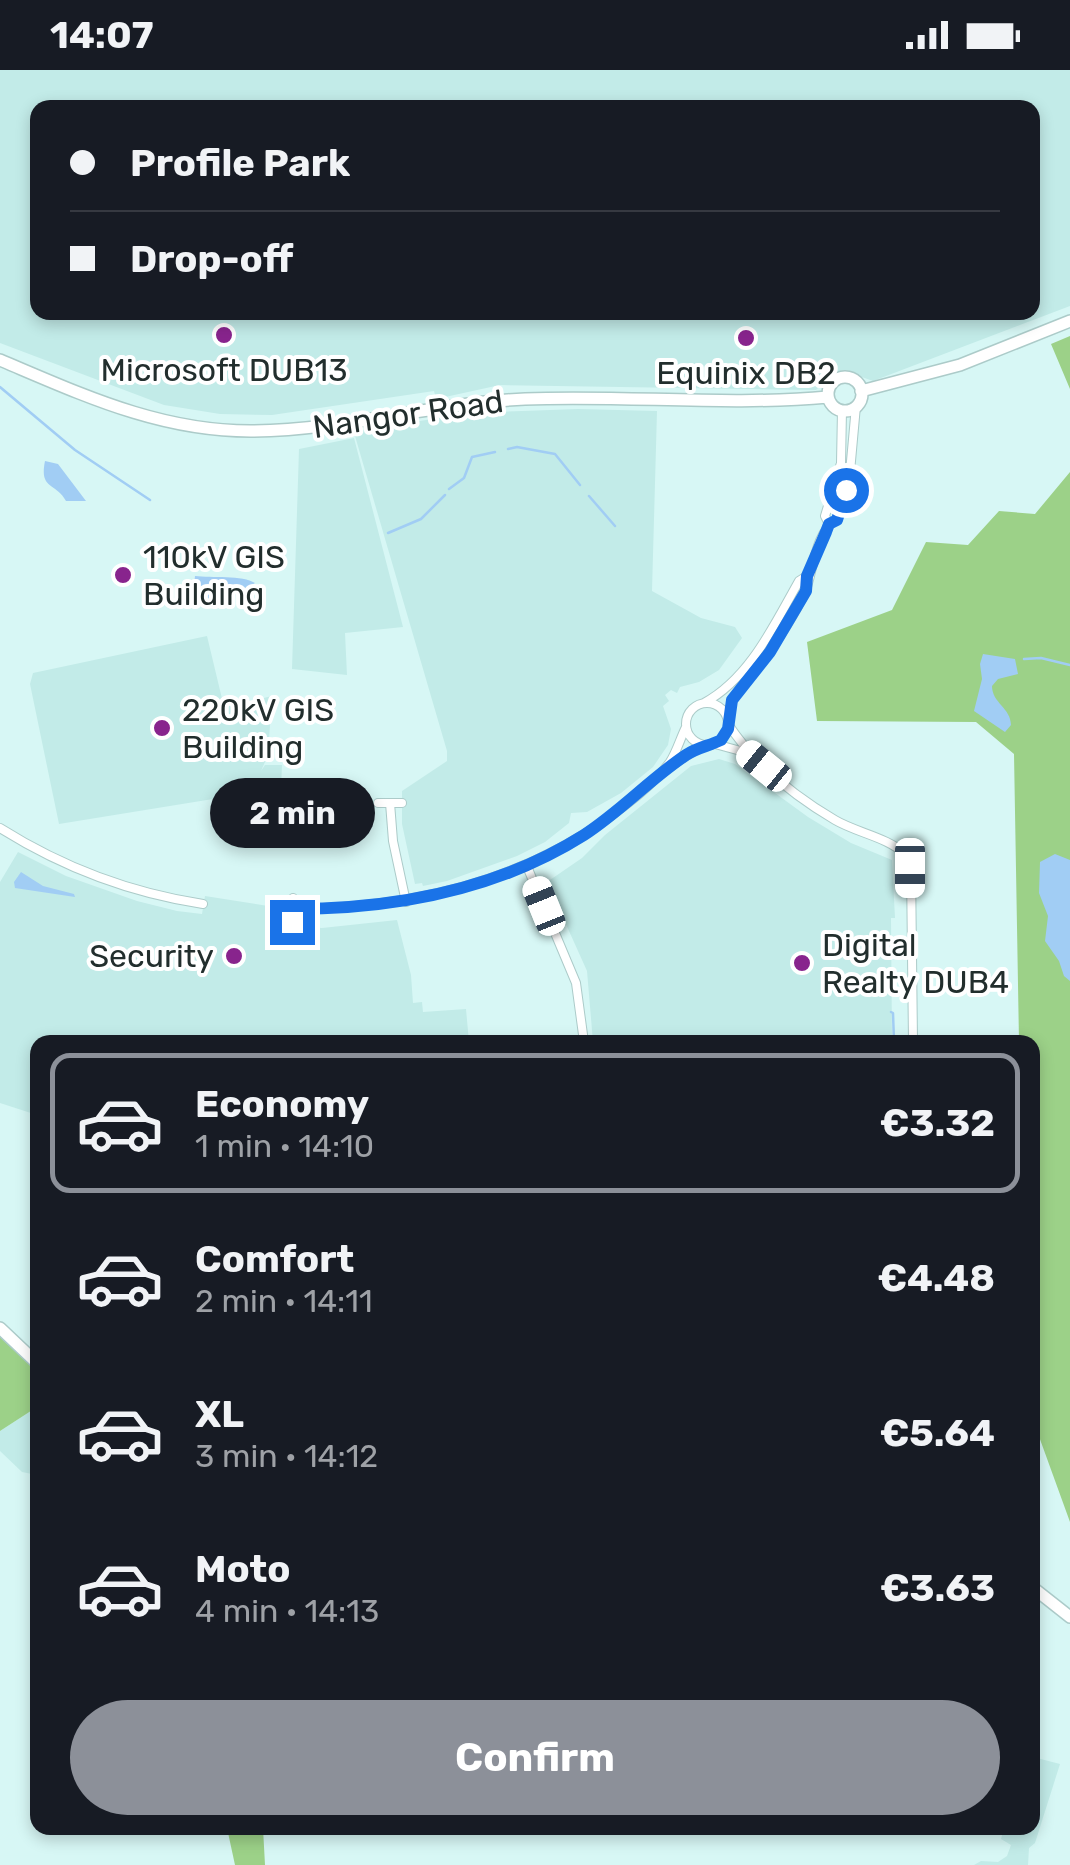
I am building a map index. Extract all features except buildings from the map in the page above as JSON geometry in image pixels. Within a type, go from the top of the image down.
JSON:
[{"type":"main road","name":"Nangor Road","points":[[0,360],[138,416],[227,430],[302,428],[525,399],[730,402],[828,397],[832,382],[842,378],[852,379],[861,392],[960,365],[1070,321]]},
{"type":"main road","points":[[828,397],[833,406],[842,410],[856,406],[861,392]]},
{"type":"main road","points":[[0,1328],[30,1356]]},
{"type":"main road","points":[[1040,1593],[1070,1617]]},
{"type":"street","points":[[715,744],[725,735],[732,700],[770,652],[806,591],[807,576],[829,524],[837,520],[844,499],[856,406]]},
{"type":"street","points":[[829,524],[826,516],[844,440],[842,410]]},
{"type":"street","points":[[662,773],[678,748],[690,712],[734,682],[762,645],[798,581],[807,576]]},
{"type":"street","points":[[704,703],[716,705],[748,754]]},
{"type":"street","points":[[686,727],[690,738],[703,745]]},
{"type":"street","points":[[292,909],[406,902],[488,880],[584,835],[662,773],[703,745],[715,744],[748,754],[836,820],[906,855],[910,868],[912,1035]]},
{"type":"street","points":[[378,803],[402,803]]},
{"type":"street","points":[[390,803],[393,841],[406,902]]},
{"type":"street","points":[[0,828],[44,853],[110,881],[203,904]]},
{"type":"street","points":[[526,864],[576,983],[583,1035]]},
{"type":"street","points":[[292,898],[292,922]]},
{"type":"shaded area","points":[[0,70],[1070,70],[1070,306],[1040,317],[1040,100],[30,100],[30,320],[1033,320],[873,381],[845,371],[834,373],[816,390],[500,385],[436,399],[434,391],[272,415],[220,414],[164,405],[0,343]]},
{"type":"shaded area","points":[[657,411],[652,591],[701,618],[735,627],[742,638],[719,670],[699,682],[680,687],[677,693],[671,690],[665,695],[669,701],[663,706],[671,729],[668,745],[653,767],[621,793],[587,812],[571,813],[569,823],[545,842],[517,856],[447,881],[415,884],[402,824],[402,791],[447,761],[447,751],[355,436],[358,431],[469,413]]},
{"type":"shaded area","points":[[354,438],[403,627],[345,633],[347,675],[292,669],[299,449]]},
{"type":"shaded area","points":[[207,636],[224,707],[272,696],[268,755],[261,771],[265,765],[282,765],[281,788],[59,824],[30,684],[33,673]]},
{"type":"shaded area","points":[[719,759],[735,764],[808,817],[851,843],[892,860],[895,918],[891,918],[892,1035],[592,1035],[587,971],[547,882],[582,858],[691,766]]},
{"type":"shaded area","points":[[18,852],[66,876],[177,911],[202,914],[205,896],[287,909],[287,925],[322,928],[397,920],[411,975],[413,1003],[422,1002],[423,1012],[466,1009],[468,1035],[30,1035],[30,1113],[0,1103],[0,882]]},
{"type":"shaded area","points":[[30,1412],[30,1474],[22,1472],[0,1451],[0,1431]]},
{"type":"shaded area","points":[[1040,1759],[1060,1764],[1040,1827]]},
{"type":"shaded area","points":[[1002,1835],[1038,1835],[1029,1848],[1028,1865],[974,1865],[981,1861],[998,1862],[1007,1856],[1011,1845],[1001,1839]]},
{"type":"green space","points":[[1070,336],[1070,389],[1051,344]]},
{"type":"green space","points":[[1070,472],[1070,1522],[1040,1439],[1040,1035],[1019,1035],[1014,754],[976,722],[817,721],[807,642],[892,610],[926,542],[968,545],[999,511],[1035,514]]},
{"type":"green space","points":[[0,1333],[30,1361],[30,1412],[0,1431]]},
{"type":"green space","points":[[229,1835],[263,1835],[265,1865],[235,1865]]},
{"type":"water","points":[[45,461],[58,464],[86,501],[66,501],[46,481]]},
{"type":"water","points":[[195,576],[255,583],[233,596],[200,601],[193,594]]},
{"type":"water","points":[[983,654],[1015,659],[1018,674],[998,679],[992,686],[1010,719],[1011,725],[1005,732],[974,711]]},
{"type":"water","points":[[1055,854],[1070,860],[1070,981],[1045,941],[1048,916],[1039,893],[1040,862]]},
{"type":"water","points":[[21,872],[43,886],[75,897],[15,888],[14,882]]},
{"type":"waterway","points":[[0,387],[75,450],[150,500]]},
{"type":"waterway","points":[[508,449],[555,454],[580,485]]},
{"type":"waterway","points":[[449,489],[464,478],[472,457],[495,452]]},
{"type":"waterway","points":[[388,533],[421,519],[445,495]]},
{"type":"waterway","points":[[589,496],[615,526]]},
{"type":"waterway","points":[[1024,659],[1041,658],[1070,665]]},
{"type":"waterway","points":[[891,1012],[894,1035]]},
{"type":"place","name":"Microsoft DUB13","points":[[224,335]]},
{"type":"place","name":"Equinix DB2","points":[[746,338]]},
{"type":"place","name":"110kV GIS Building","points":[[123,575]]},
{"type":"place","name":"220kV GIS Building","points":[[162,728]]},
{"type":"place","name":"Security","points":[[234,956]]},
{"type":"place","name":"Digital Realty DUB4","points":[[802,963]]},
{"type":"route","points":[[292,922],[292,909],[406,902],[488,880],[535,861],[584,835],[686,755],[721,740],[728,729],[732,700],[770,652],[806,591],[807,576],[829,524],[837,520],[846,490]]}]
